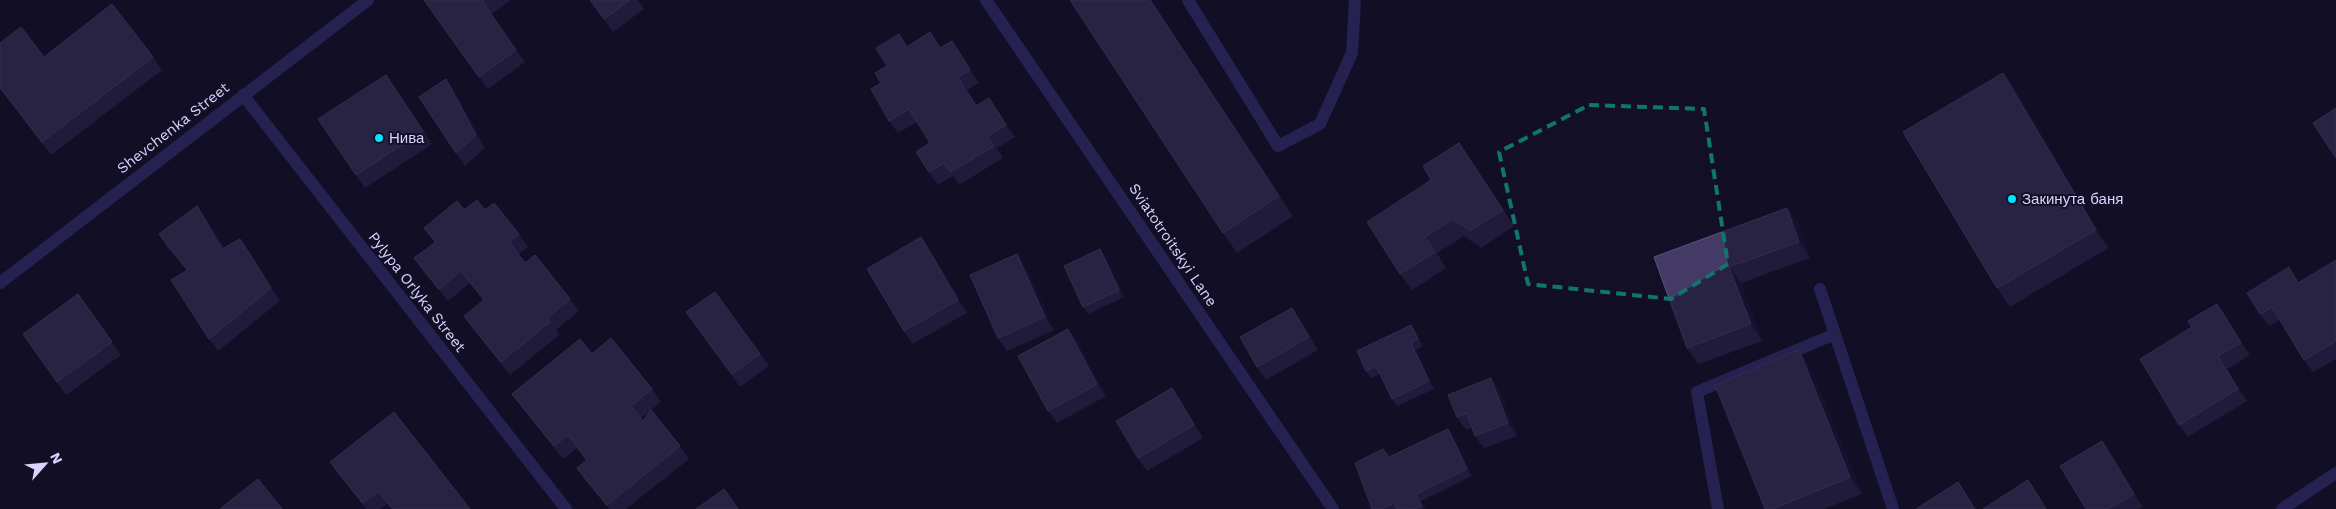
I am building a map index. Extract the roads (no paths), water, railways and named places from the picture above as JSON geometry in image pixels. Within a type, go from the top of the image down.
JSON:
[{"type":"street","name":"Shevchenka Street","points":[[0,284],[242,95],[368,0]]},
{"type":"street","name":"Sviatotroitskyi Lane","points":[[986,0],[1333,509]]},
{"type":"street","points":[[1188,0],[1278,146],[1320,124],[1352,53],[1355,0]]},
{"type":"street","name":"Pylypa Orlyka Street","points":[[242,95],[566,509]]},
{"type":"street","points":[[1820,289],[1893,509]]},
{"type":"street","points":[[1718,509],[1697,392],[1834,334]]},
{"type":"street","points":[[2282,509],[2336,473]]},
{"type":"place","name":"Нива","points":[[379,138]]},
{"type":"place","name":"Закинута баня","points":[[2012,199]]}]
